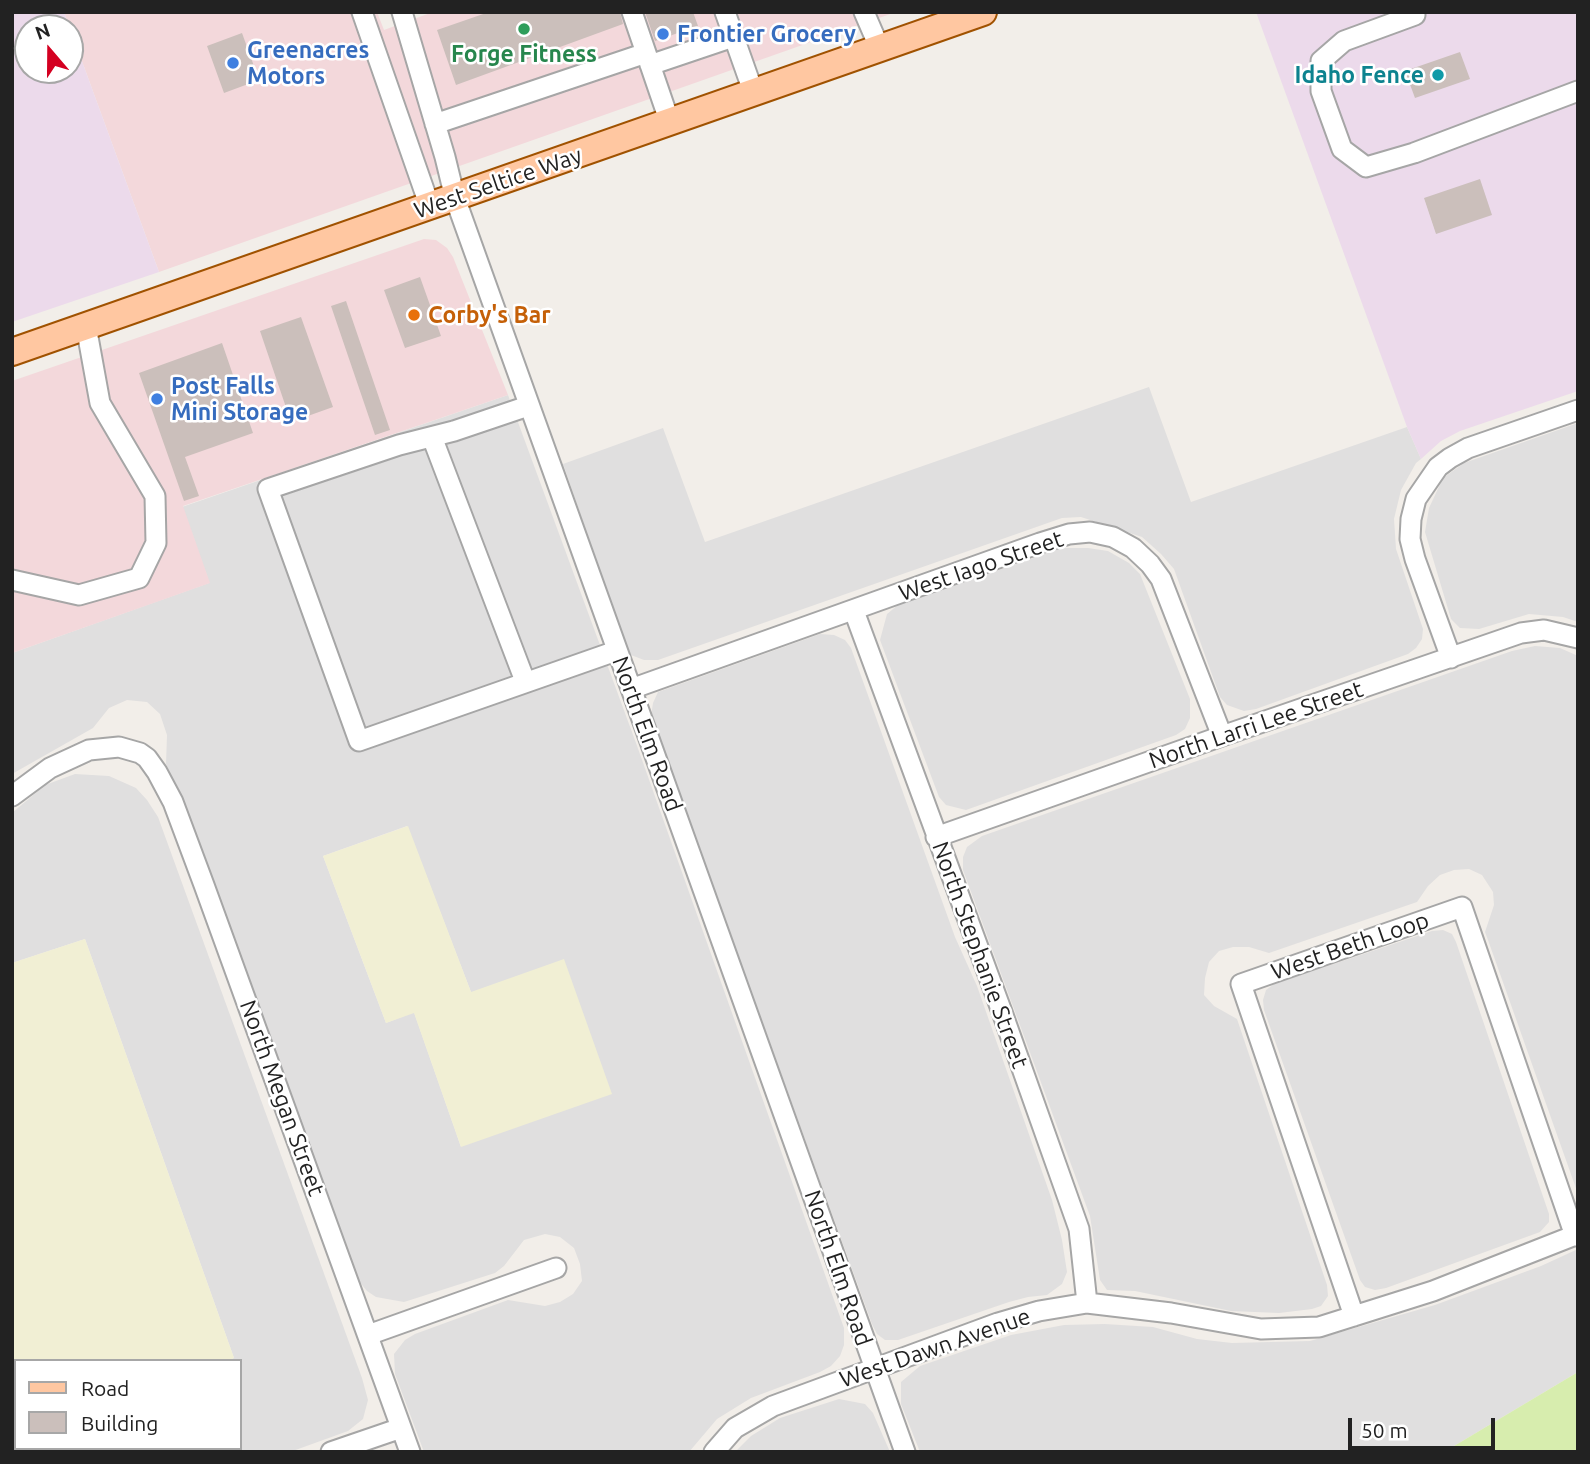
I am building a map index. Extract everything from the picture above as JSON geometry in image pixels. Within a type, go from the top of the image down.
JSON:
[{"type":"main road","name":"West Seltice Way","points":[[12,352],[983,12]]},
{"type":"street","points":[[362,12],[443,202]]},
{"type":"street","name":"North Elm Road","points":[[402,12],[435,124],[443,202],[528,406],[905,1452]]},
{"type":"street","points":[[632,12],[670,123]]},
{"type":"street","points":[[724,12],[754,94]]},
{"type":"street","points":[[864,12],[880,50]]},
{"type":"street","points":[[1417,13],[1345,41],[1321,61],[1321,91],[1342,149],[1366,167],[1414,153],[1578,91]]},
{"type":"street","points":[[435,124],[648,59],[733,37]]},
{"type":"street","points":[[12,580],[79,596],[139,578],[156,543],[155,496],[100,403],[86,326]]},
{"type":"street","points":[[528,406],[268,489],[359,741],[616,651]]},
{"type":"street","points":[[1451,657],[1410,539],[1416,499],[1438,467],[1468,448],[1578,410]]},
{"type":"street","points":[[432,437],[525,681]]},
{"type":"street","name":"West Iago Street","points":[[631,689],[1069,534],[1090,532],[1112,537],[1133,548],[1161,579],[1222,736]]},
{"type":"street","name":"North Stephanie Street","points":[[854,611],[1079,1229],[1087,1303]]},
{"type":"street","name":"North Larri Lee Street","points":[[936,837],[1521,633],[1545,630],[1578,638]]},
{"type":"street","name":"North Megan Street","points":[[12,796],[50,768],[89,750],[119,747],[140,753],[157,772],[173,802],[410,1452]]},
{"type":"street","name":"West Beth Loop","points":[[1354,1316],[1241,984],[1462,907],[1577,1235]]},
{"type":"street","name":"West Dawn Avenue","points":[[713,1452],[735,1428],[772,1406],[998,1323],[1039,1311],[1087,1303],[1159,1311],[1261,1329],[1318,1327],[1433,1291],[1577,1235]]},
{"type":"street","points":[[368,1335],[556,1268]]},
{"type":"street","points":[[331,1452],[401,1428]]},
{"type":"shaded area","points":[[12,12],[65,14],[14,14],[14,84],[84,84],[84,66],[159,272],[12,322]]},
{"type":"shaded area","points":[[64,12],[377,12],[384,30],[433,12],[896,12],[159,272],[84,67],[84,14]]},
{"type":"shaded area","points":[[1256,12],[1578,12],[1578,391],[1460,431],[1441,441],[1421,459]]},
{"type":"shaded area","points":[[424,239],[436,240],[447,248],[453,257],[508,395],[183,506],[210,583],[12,653],[12,381]]},
{"type":"shaded area","points":[[1149,387],[1191,502],[1407,427],[1421,459],[1401,490],[1394,519],[1396,549],[1423,629],[1422,639],[1416,648],[1408,654],[1256,709],[1244,711],[1227,705],[1220,697],[1174,569],[1142,537],[1081,517],[1062,518],[658,660],[644,660],[631,655],[626,646],[563,464],[663,428],[705,542]]},
{"type":"shaded area","points":[[508,395],[636,743],[844,1328],[844,1345],[840,1356],[831,1366],[751,1398],[717,1419],[689,1452],[424,1452],[395,1374],[394,1354],[405,1340],[415,1334],[508,1300],[545,1306],[560,1302],[573,1294],[582,1281],[574,1248],[560,1237],[545,1234],[524,1240],[504,1266],[495,1273],[404,1302],[376,1297],[367,1291],[358,1280],[193,827],[166,764],[167,735],[160,714],[147,702],[127,700],[109,708],[93,728],[12,774],[12,653],[209,583],[182,507]],"holes":[[[407,826],[471,992],[461,1147],[414,1012],[386,1023],[323,856]]]},
{"type":"shaded area","points":[[1578,423],[1578,622],[1563,617],[1529,614],[1479,629],[1460,628],[1451,619],[1425,532],[1429,508],[1443,478],[1464,463]]},
{"type":"shaded area","points":[[1062,548],[1108,551],[1129,563],[1140,574],[1190,699],[1190,718],[1185,729],[1176,735],[966,810],[946,805],[939,797],[880,640],[887,614],[898,605]]},
{"type":"shaded area","points":[[820,634],[834,635],[845,640],[851,648],[955,937],[977,986],[1052,1200],[1067,1272],[1062,1284],[1047,1295],[1009,1302],[898,1340],[885,1340],[877,1334],[872,1324],[651,716],[658,692]]},
{"type":"shaded area","points":[[1535,646],[1560,648],[1578,656],[1578,1194],[1485,932],[1494,905],[1493,892],[1482,875],[1469,869],[1454,870],[1440,875],[1417,902],[1269,953],[1249,947],[1233,947],[1219,951],[1209,962],[1204,995],[1214,1006],[1237,1019],[1327,1285],[1328,1296],[1321,1306],[1279,1313],[1231,1311],[1135,1291],[1107,1290],[1100,1280],[1090,1216],[963,870],[963,857],[967,847],[982,836],[1512,651]]},
{"type":"shaded area","points":[[75,774],[109,776],[136,788],[158,817],[362,1378],[368,1400],[363,1419],[348,1431],[290,1452],[12,1452],[14,1434],[14,1450],[242,1450],[242,1359],[232,1359],[234,1358],[85,939],[12,963],[12,813],[45,785]]},
{"type":"shaded area","points":[[408,826],[471,992],[564,959],[612,1094],[461,1147],[414,1013],[386,1023],[323,856]]},
{"type":"shaded area","points":[[1443,930],[1452,934],[1456,942],[1549,1214],[1549,1222],[1540,1232],[1375,1290],[1365,1287],[1360,1280],[1264,1010],[1263,1000],[1266,990],[1274,984],[1432,931]]},
{"type":"shaded area","points":[[85,939],[234,1358],[14,1359],[12,1434],[12,963]]},
{"type":"shaded area","points":[[1578,1249],[1578,1372],[1444,1452],[920,1452],[901,1404],[901,1382],[920,1366],[1011,1335],[1064,1325],[1105,1324],[1153,1327],[1197,1339],[1232,1343],[1310,1341],[1435,1305],[1541,1266]]},
{"type":"shaded area","points":[[839,1399],[865,1404],[873,1413],[890,1452],[735,1452],[751,1436],[780,1418]]},
{"type":"green space","points":[[1578,1372],[1578,1452],[1444,1452]]},
{"type":"building","points":[[489,12],[620,12],[623,24],[456,85],[437,30]]},
{"type":"building","name":"Frontier Grocery","points":[[645,12],[693,12],[698,26],[655,41]]},
{"type":"building","name":"Greenacres Motors","points":[[242,33],[259,80],[224,93],[207,46]]},
{"type":"building","name":"Idaho Fence","points":[[1460,52],[1470,79],[1415,98],[1405,71]]},
{"type":"building","points":[[1480,179],[1492,215],[1436,234],[1424,198]]},
{"type":"building","name":"Corby's Bar","points":[[420,277],[441,336],[405,348],[384,290]]},
{"type":"building","points":[[346,301],[390,430],[375,435],[331,306]]},
{"type":"building","name":"Post Falls Mini Storage","points":[[301,317],[333,407],[291,422],[260,331]]},
{"type":"building","points":[[222,343],[253,433],[185,457],[199,496],[184,501],[139,373]]},
{"type":"place","name":"Forge Fitness","points":[[524,29]]},
{"type":"place","name":"Frontier Grocery","points":[[663,34]]},
{"type":"place","name":"Greenacres Motors","points":[[233,63]]},
{"type":"place","name":"Idaho Fence","points":[[1438,75]]},
{"type":"place","name":"Corby's Bar","points":[[414,315]]},
{"type":"place","name":"Post Falls Mini Storage","points":[[157,399]]}]
